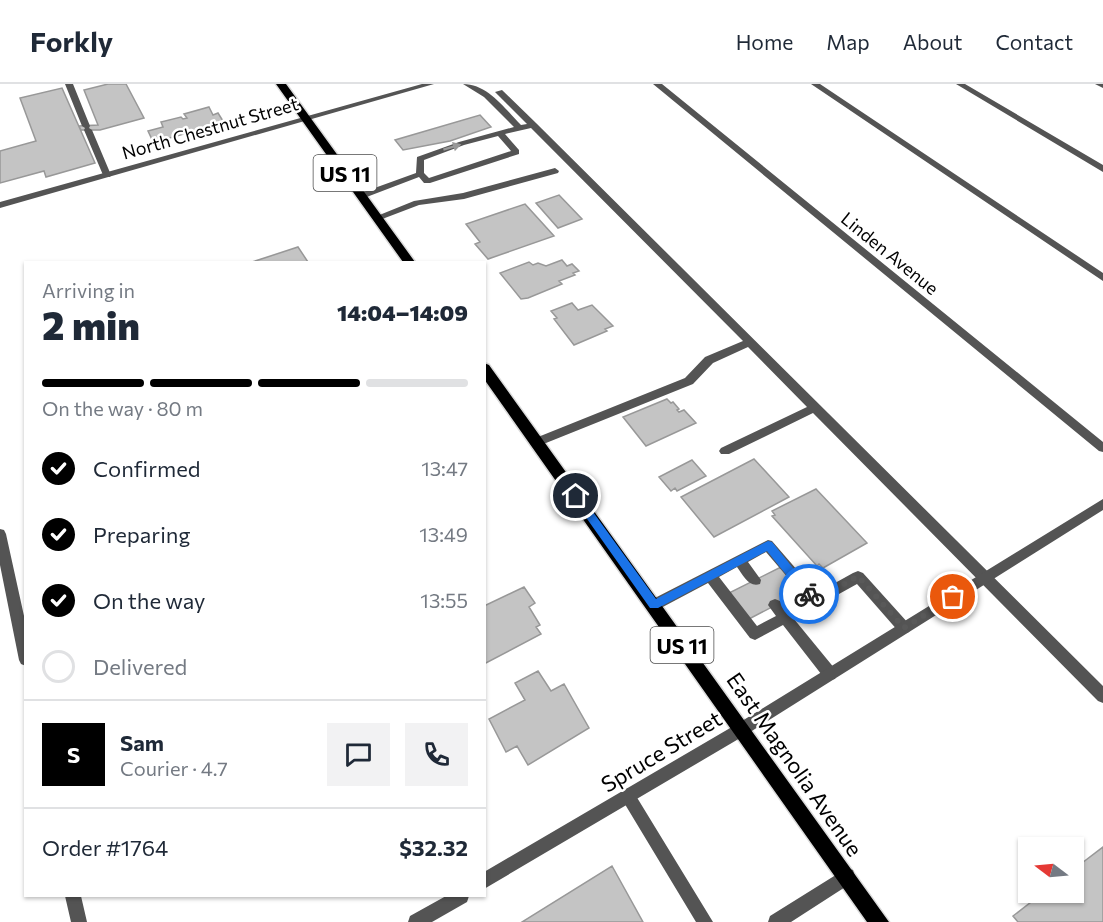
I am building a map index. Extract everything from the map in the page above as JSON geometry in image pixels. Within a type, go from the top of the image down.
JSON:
[{"type":"main road","name":"US 11","points":[[281,84],[408,261]]},
{"type":"main road","name":"East Magnolia Avenue","points":[[486,371],[879,922]]},
{"type":"street","points":[[69,84],[107,175]]},
{"type":"street","name":"North Chestnut Street","points":[[0,205],[430,84]]},
{"type":"street","points":[[467,84],[488,95],[519,128]]},
{"type":"street","points":[[491,84],[1103,696]]},
{"type":"street","name":"Linden Avenue","points":[[657,84],[1103,448]]},
{"type":"street","points":[[815,84],[1103,278]]},
{"type":"street","points":[[960,84],[1103,169]]},
{"type":"street","points":[[488,95],[499,92]]},
{"type":"street","points":[[500,133],[516,152],[428,182],[420,174],[420,159],[446,149],[500,133],[533,125]]},
{"type":"street","points":[[377,218],[417,203],[464,196],[555,171]]},
{"type":"street","points":[[361,196],[420,174]]},
{"type":"street","points":[[537,442],[689,381],[710,360],[751,342]]},
{"type":"street","points":[[725,451],[816,407]]},
{"type":"street","name":"Spruce Street","points":[[486,881],[742,729],[1103,504]]},
{"type":"street","points":[[0,534],[24,650]]},
{"type":"street","points":[[654,605],[768,545],[815,601]]},
{"type":"street","points":[[739,560],[755,580]]},
{"type":"street","points":[[710,576],[755,634],[858,576],[904,628]]},
{"type":"street","points":[[775,605],[830,674]]},
{"type":"street","points":[[628,796],[705,922]]},
{"type":"street","points":[[776,922],[847,876]]},
{"type":"street","points":[[73,897],[79,922]]},
{"type":"street","points":[[420,921],[459,897]]},
{"type":"building","points":[[108,84],[126,84],[144,118],[100,130],[81,130],[79,126],[98,125],[84,90]]},
{"type":"building","points":[[62,88],[95,163],[46,177],[44,171],[0,183],[0,151],[36,141],[20,98]]},
{"type":"building","points":[[209,107],[213,115],[218,113],[223,121],[219,123],[223,130],[198,137],[194,131],[166,139],[169,144],[156,148],[148,131],[163,127],[161,122],[181,117],[187,118],[184,114]]},
{"type":"building","points":[[480,115],[491,127],[450,141],[403,150],[395,140]]},
{"type":"building","points":[[559,195],[582,219],[558,228],[536,203]]},
{"type":"building","points":[[525,204],[554,236],[488,259],[475,244],[480,242],[466,224]]},
{"type":"building","points":[[298,247],[307,261],[255,261]]},
{"type":"building","points":[[562,260],[567,266],[572,264],[579,271],[559,281],[562,284],[528,298],[521,299],[500,273],[529,262],[533,265],[538,263],[546,266]]},
{"type":"building","points":[[572,303],[578,310],[592,305],[613,326],[605,329],[607,331],[574,345],[554,319],[557,318],[551,311]]},
{"type":"building","points":[[667,399],[673,402],[679,412],[684,410],[696,423],[646,446],[623,417]]},
{"type":"building","points":[[754,459],[789,497],[714,537],[681,497]]},
{"type":"building","points":[[692,460],[706,476],[677,491],[675,488],[671,491],[659,477]]},
{"type":"building","points":[[816,489],[867,543],[823,568],[819,564],[817,566],[772,516],[775,515],[772,511]]},
{"type":"building","points":[[781,567],[801,592],[749,619],[729,593]]},
{"type":"building","points":[[524,587],[535,603],[529,607],[540,625],[536,627],[541,634],[486,663],[486,605]]},
{"type":"building","points":[[538,671],[551,691],[564,684],[589,728],[528,765],[517,746],[506,752],[489,719],[525,700],[515,683]]},
{"type":"building","points":[[1103,847],[1103,922],[1018,922],[1013,916],[1030,903],[1084,903],[1084,861]]},
{"type":"building","points":[[612,866],[643,922],[522,922]]},
{"type":"way so far","points":[[809,594],[815,601],[858,576],[904,628],[953,597]]},
{"type":"route","points":[[576,496],[654,605],[768,545],[809,594]]}]
